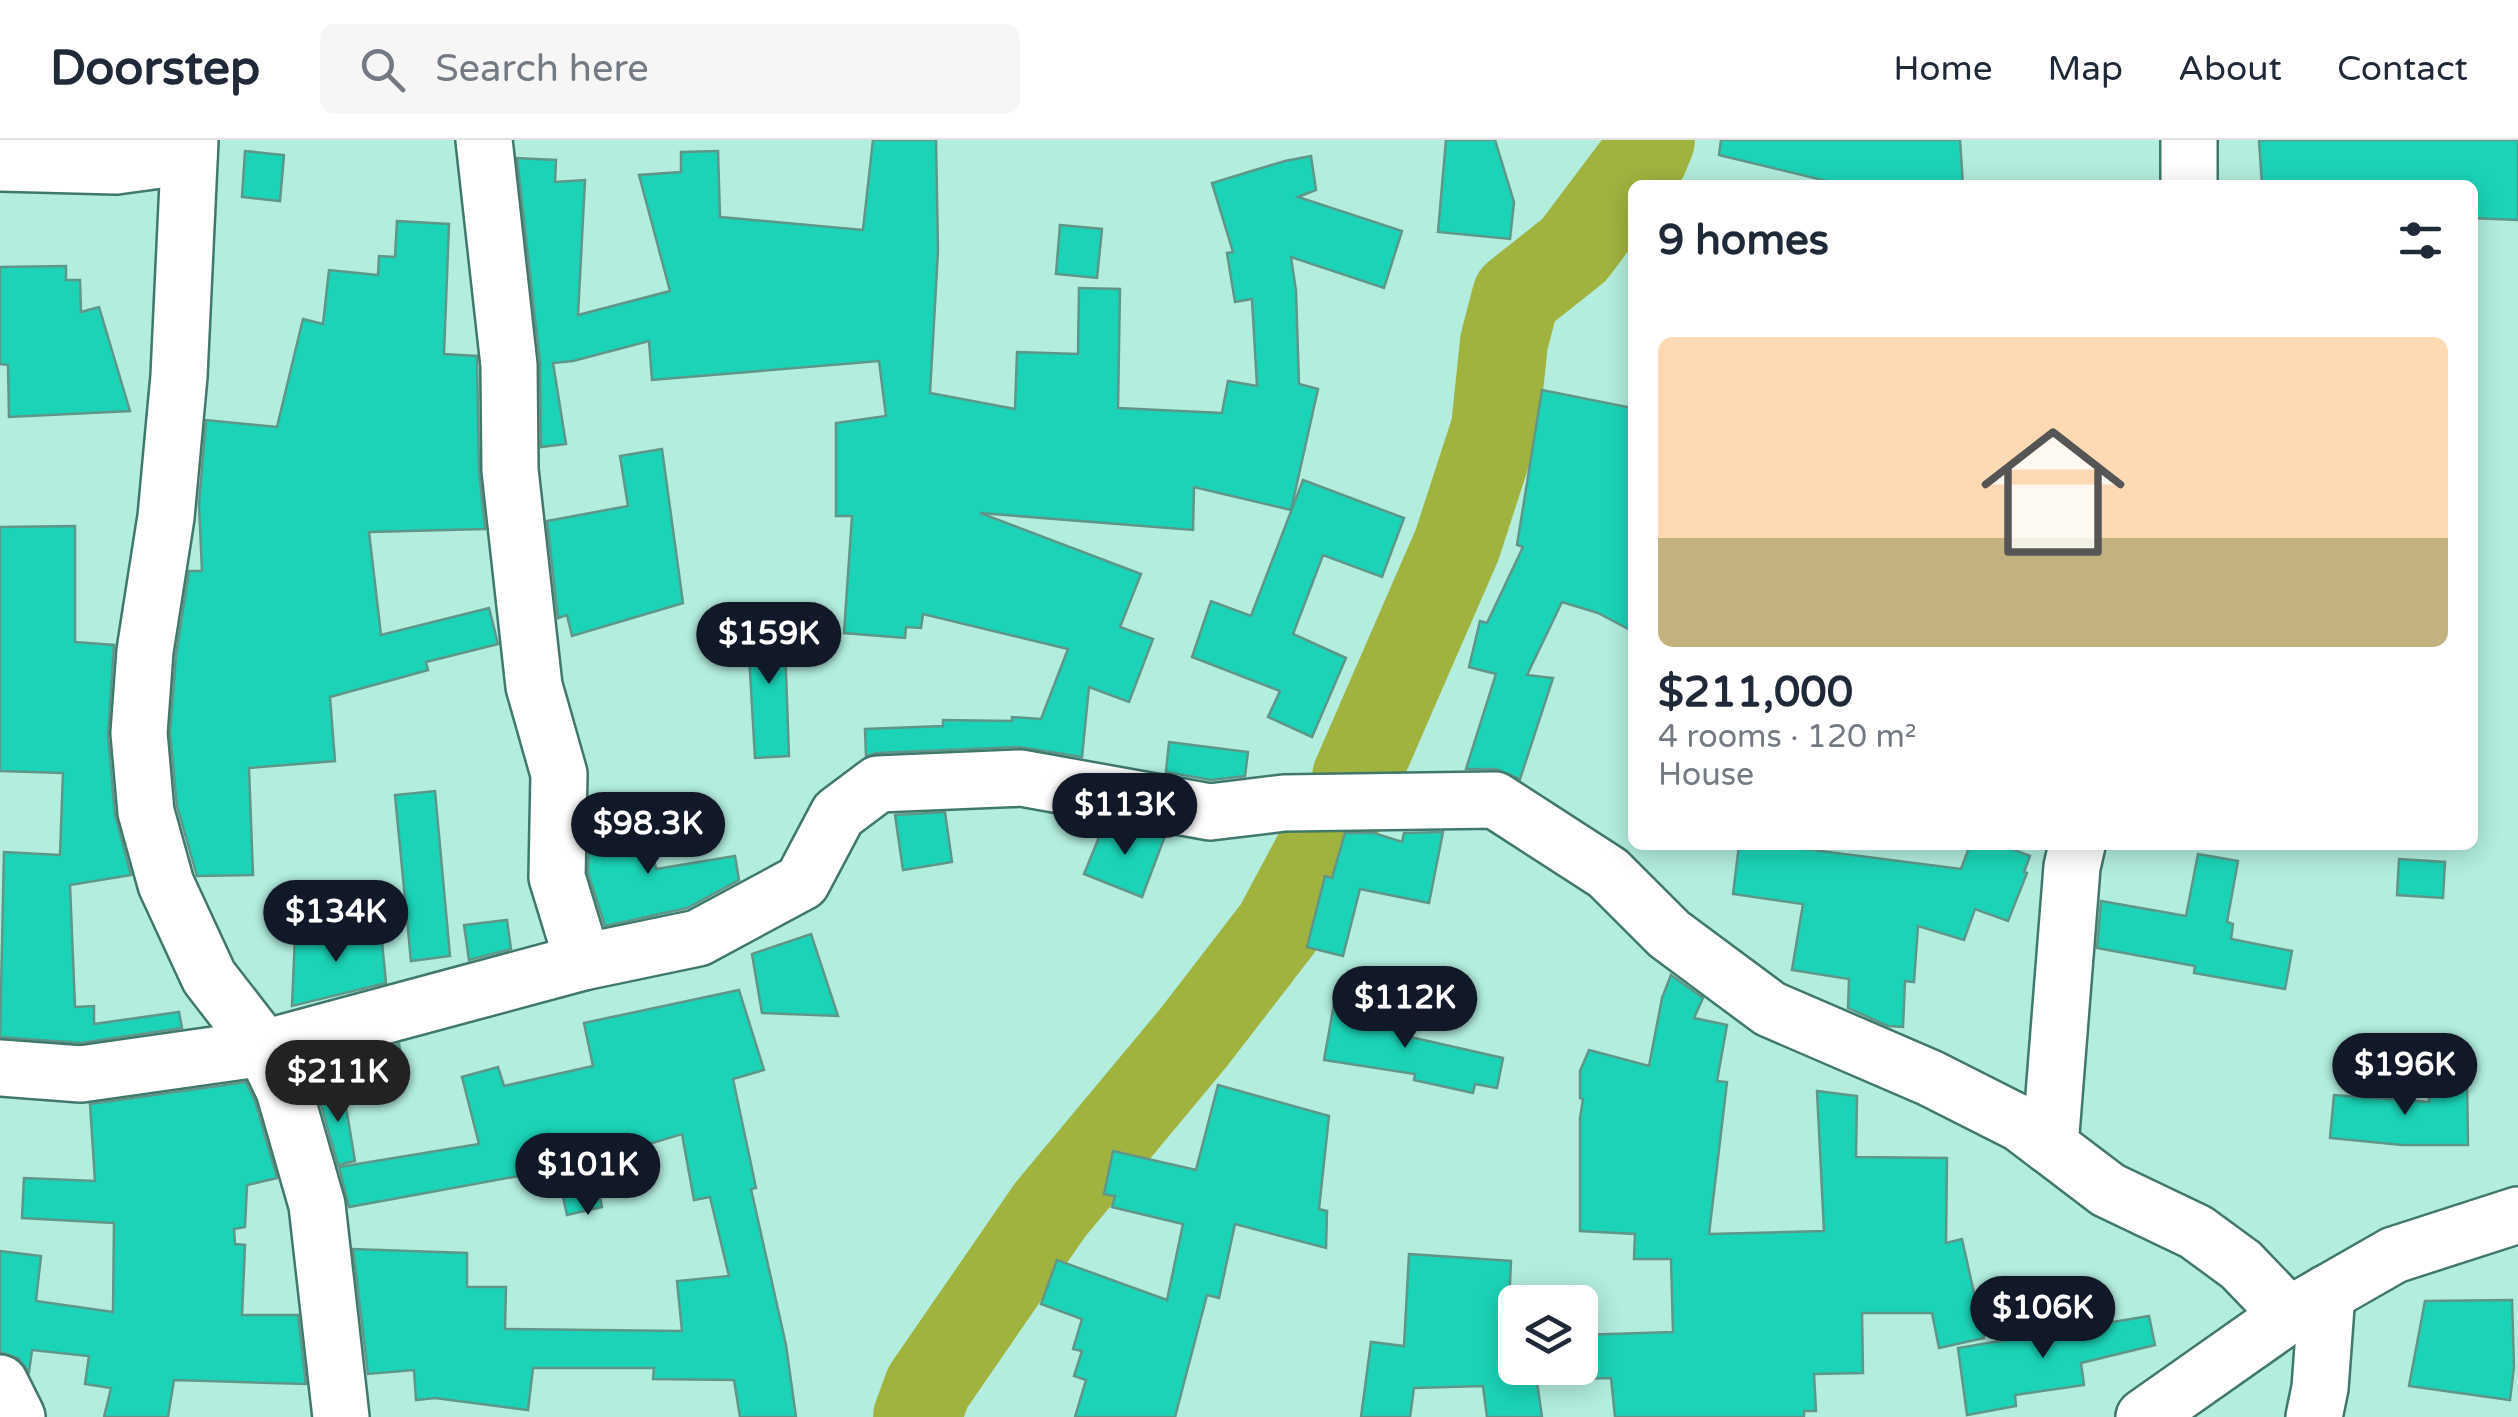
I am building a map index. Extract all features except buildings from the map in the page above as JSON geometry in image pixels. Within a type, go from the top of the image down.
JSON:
[{"type":"street","points":[[484,140],[509,364],[510,470],[534,686],[559,774],[557,877],[583,962]]},
{"type":"street","points":[[2189,140],[2190,180]]},
{"type":"street","points":[[0,164],[116,166],[190,148],[179,376],[166,517],[145,651],[140,752],[146,812],[166,884],[208,977],[264,1048],[284,1090],[317,1205],[341,1417]]},
{"type":"street","points":[[0,1068],[81,1074],[264,1048],[583,962],[698,938],[802,882],[838,814],[878,784],[1021,778],[1210,812],[1284,803],[1495,800],[1608,873],[1669,934],[1770,1009],[1930,1078],[2021,1124],[2108,1190],[2196,1232],[2242,1266],[2308,1304]]},
{"type":"street","points":[[2050,1146],[2076,850]]},
{"type":"street","points":[[2144,1417],[2308,1304],[2394,1255],[2518,1215]]},
{"type":"street","points":[[2308,1304],[2320,1388],[2314,1417]]},
{"type":"street","points":[[0,1383],[17,1417]]},
{"type":"waterway","points":[[1356,777],[1457,545],[1495,428],[1504,342],[1516,296],[1574,250],[1644,157],[1651,140]]},
{"type":"waterway","points":[[917,1417],[928,1387],[1050,1210],[1194,1037],[1278,928],[1337,818]]}]
